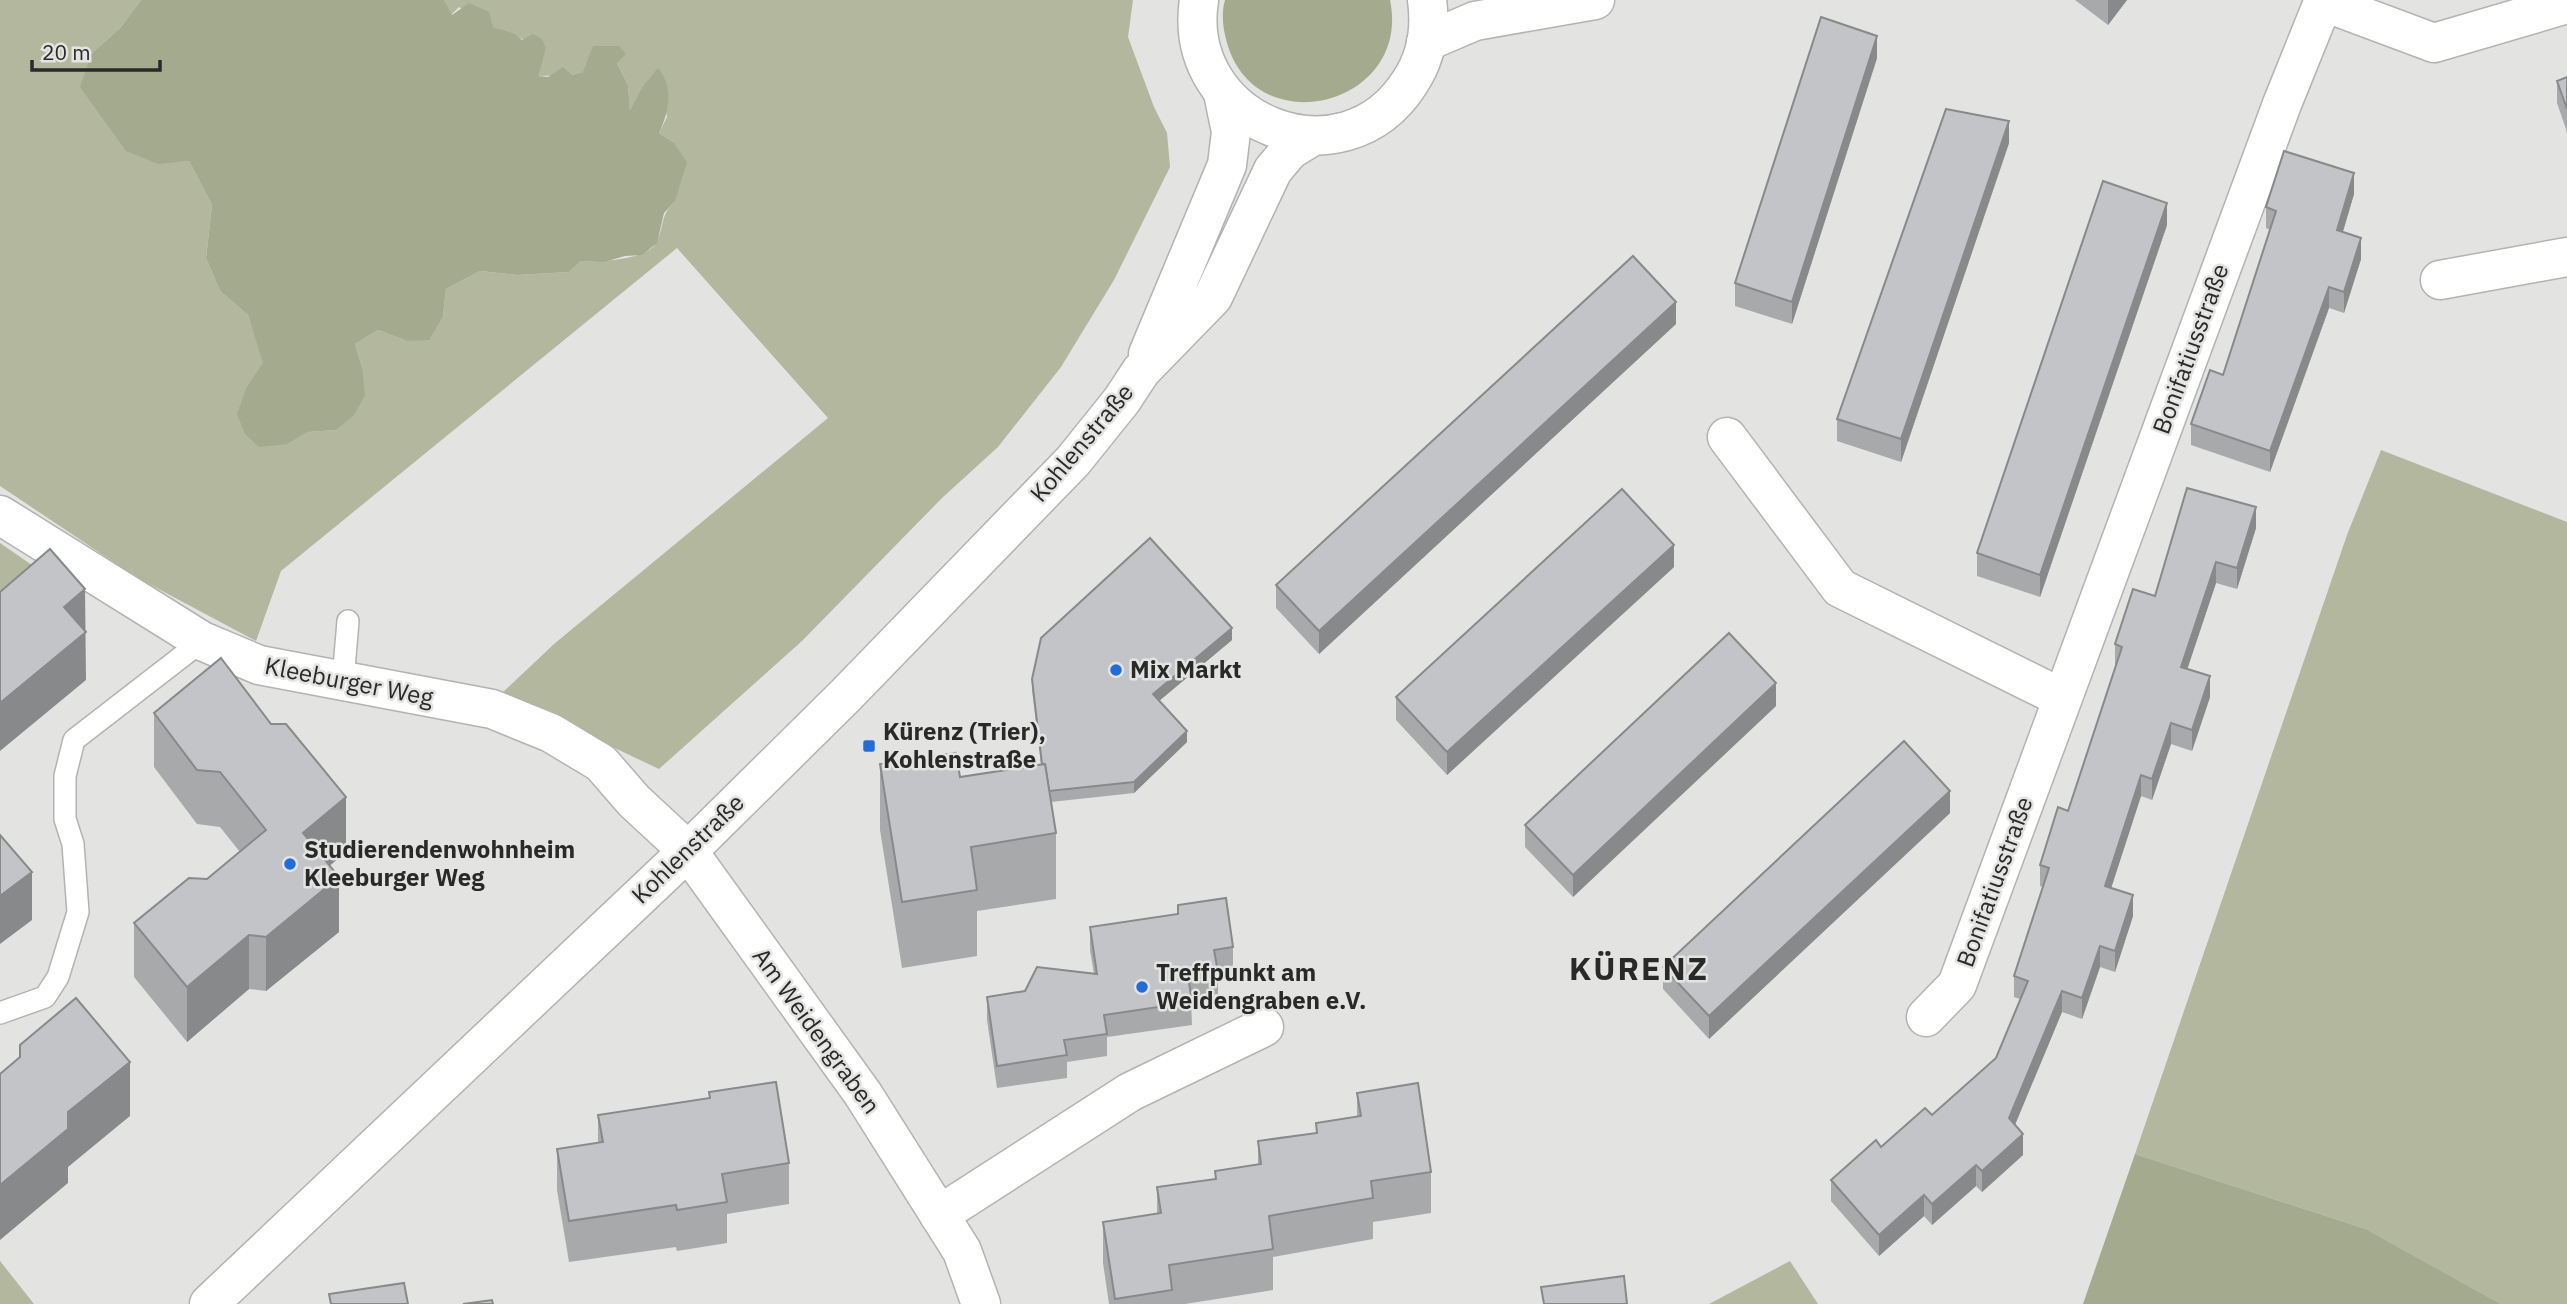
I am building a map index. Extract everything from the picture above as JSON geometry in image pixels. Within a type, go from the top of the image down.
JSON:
[{"type":"street","name":"Kohlenstraße","points":[[1142,371],[1227,165],[1231,132],[1223,93],[1202,53],[1198,30],[1199,0]]},
{"type":"street","name":"Kohlenstraße","points":[[1223,93],[1246,114],[1263,124],[1293,134],[1313,135],[1347,131],[1386,110],[1415,75],[1426,42],[1427,0]]},
{"type":"street","points":[[1426,42],[1475,21],[1595,0]]},
{"type":"street","points":[[2324,1],[2434,43],[2567,4]]},
{"type":"street","name":"Bonifatiusstraße","points":[[1926,1017],[1957,985],[2277,117],[2324,1]]},
{"type":"street","name":"Kohlenstraße","points":[[209,1304],[688,851],[845,696],[1073,461],[1142,371],[1213,297],[1273,170],[1290,150],[1313,135]]},
{"type":"street","points":[[2440,280],[2567,257]]},
{"type":"street","points":[[1727,437],[1840,588],[2062,698]]},
{"type":"street","name":"Kleeburger Weg","points":[[0,514],[202,641],[259,665],[492,709],[551,733],[601,763],[634,801],[688,851]]},
{"type":"street","name":"Am Weidengraben","points":[[688,851],[863,1094],[962,1251],[981,1304]]},
{"type":"street","points":[[939,1214],[1130,1092],[1264,1027]]},
{"type":"lane","points":[[343,680],[348,621]]},
{"type":"lane","points":[[0,1013],[45,997],[58,977],[78,912],[73,844],[65,819],[65,776],[74,740],[202,641]]},
{"type":"green space","points":[[0,0],[141,0],[120,28],[91,54],[108,119],[115,135],[126,148],[141,157],[162,161],[189,161],[212,205],[206,258],[220,291],[248,315],[264,363],[247,386],[288,444],[308,432],[336,430],[362,367],[355,344],[378,330],[407,341],[443,316],[446,289],[480,271],[517,275],[569,272],[581,261],[624,258],[645,252],[657,241],[665,216],[675,201],[673,142],[659,133],[667,117],[658,69],[642,87],[630,113],[628,85],[617,63],[572,75],[537,76],[546,49],[493,27],[459,7],[451,15],[444,0],[1133,0],[1128,37],[1154,107],[1167,133],[1170,167],[1114,280],[1061,367],[998,447],[942,498],[802,641],[659,769],[501,694],[554,644],[828,418],[677,248],[281,571],[256,641],[136,577],[0,486]]},
{"type":"green space","points":[[141,0],[444,0],[452,15],[469,3],[489,12],[493,27],[515,34],[522,40],[533,34],[542,39],[546,49],[538,76],[548,77],[563,67],[572,75],[583,72],[593,46],[619,46],[626,54],[617,63],[628,85],[630,111],[642,87],[658,68],[666,83],[667,108],[659,133],[673,142],[687,162],[675,201],[664,213],[657,243],[642,255],[604,262],[581,261],[569,272],[517,275],[480,271],[446,289],[443,316],[429,340],[407,341],[378,330],[355,344],[362,367],[365,395],[354,415],[336,430],[308,432],[288,444],[259,447],[245,434],[237,414],[247,386],[263,363],[248,315],[220,291],[206,258],[212,205],[189,161],[158,164],[126,151],[80,87],[91,54],[120,28]]},
{"type":"green space","points":[[1225,0],[1390,0],[1391,36],[1378,65],[1356,87],[1328,99],[1297,102],[1268,94],[1243,75],[1227,43],[1223,16]]},
{"type":"green space","points":[[2381,450],[2567,522],[2567,1304],[2501,1304],[2366,1229],[2135,1154],[2347,535]]},
{"type":"green space","points":[[0,543],[58,583],[0,641]]},
{"type":"green space","points":[[2135,1154],[2366,1229],[2501,1304],[2083,1304]]},
{"type":"green space","points":[[0,1261],[34,1304],[0,1304]]},
{"type":"green space","points":[[1790,1261],[1818,1304],[1709,1304]]},
{"type":"building","points":[[1821,17],[1877,36],[1792,302],[1735,283]]},
{"type":"building","points":[[2567,77],[2567,109],[2557,81]]},
{"type":"building","points":[[1946,109],[2009,121],[1901,439],[1837,419]]},
{"type":"building","points":[[2284,151],[2354,173],[2337,230],[2361,238],[2344,292],[2329,287],[2270,451],[2191,424],[2210,370],[2223,375],[2276,211],[2266,207]]},
{"type":"building","points":[[2103,181],[2167,203],[2040,575],[1977,553]]},
{"type":"building","points":[[1633,256],[1676,302],[1319,631],[1276,585]]},
{"type":"building","points":[[2187,488],[2256,507],[2237,568],[2216,562],[2181,667],[2210,676],[2192,730],[2171,723],[2152,779],[2141,775],[2105,886],[2133,895],[2115,951],[2100,946],[2082,998],[2062,991],[2009,1118],[2023,1134],[1982,1171],[1976,1165],[1932,1204],[1924,1195],[1879,1235],[1831,1180],[1876,1140],[1881,1147],[1925,1108],[1932,1115],[1996,1058],[2028,981],[2014,976],[2049,868],[2040,865],[2058,807],[2068,811],[2122,647],[2115,644],[2133,589],[2155,596]]},
{"type":"building","points":[[1622,489],[1674,545],[1447,752],[1396,697]]},
{"type":"building","name":"Mix Markt","points":[[1150,538],[1232,628],[1153,694],[1187,731],[1134,782],[1049,791],[1045,764],[1042,764],[1032,679],[1041,638]]},
{"type":"building","points":[[50,549],[85,589],[64,607],[86,632],[0,703],[0,592]]},
{"type":"building","points":[[1729,633],[1776,683],[1573,875],[1525,825]]},
{"type":"building","points":[[221,658],[271,724],[286,724],[346,797],[303,833],[339,877],[266,937],[249,935],[187,987],[134,923],[189,878],[207,879],[266,830],[220,772],[197,770],[154,713]]},
{"type":"building","points":[[1904,741],[1950,791],[1709,1016],[1663,967]]},
{"type":"building","points":[[956,753],[960,777],[1045,764],[1056,833],[971,847],[977,890],[902,902],[880,764]]},
{"type":"building","points":[[0,835],[32,872],[0,896]]},
{"type":"building","points":[[1226,898],[1233,947],[1214,950],[1218,972],[1188,976],[1192,1002],[1104,1015],[1107,1034],[1064,1040],[1067,1055],[997,1066],[987,997],[1025,991],[1037,967],[1097,974],[1090,927],[1178,914],[1178,905]]},
{"type":"building","points":[[76,998],[130,1062],[68,1112],[68,1129],[0,1185],[0,1074],[20,1057],[20,1045]]},
{"type":"building","points":[[776,1082],[789,1163],[722,1174],[727,1202],[677,1210],[676,1205],[569,1221],[557,1149],[603,1142],[598,1115],[710,1098],[709,1092]]},
{"type":"building","points":[[1418,1083],[1431,1172],[1371,1181],[1373,1198],[1269,1216],[1273,1249],[1169,1265],[1172,1290],[1115,1299],[1103,1222],[1161,1213],[1157,1187],[1216,1179],[1215,1171],[1261,1164],[1258,1141],[1317,1133],[1316,1123],[1361,1116],[1357,1093]]},
{"type":"building","points":[[1624,1276],[1627,1304],[1544,1304],[1541,1287]]},
{"type":"building","points":[[404,1283],[408,1304],[331,1304],[329,1294]]},
{"type":"building","points":[[492,1300],[493,1304],[463,1304]]},
{"type":"place","name":"Mix Markt","points":[[1116,670]]},
{"type":"place","name":"Kürenz (Trier), Kohlenstraße","points":[[869,746]]},
{"type":"place","name":"Studierendenwohnheim Kleeburger Weg","points":[[290,864]]},
{"type":"place","name":"Treffpunkt am Weidengraben e.V.","points":[[1142,987]]},
{"type":"district","name":"KÜRENZ","points":[[1639,969]]}]
